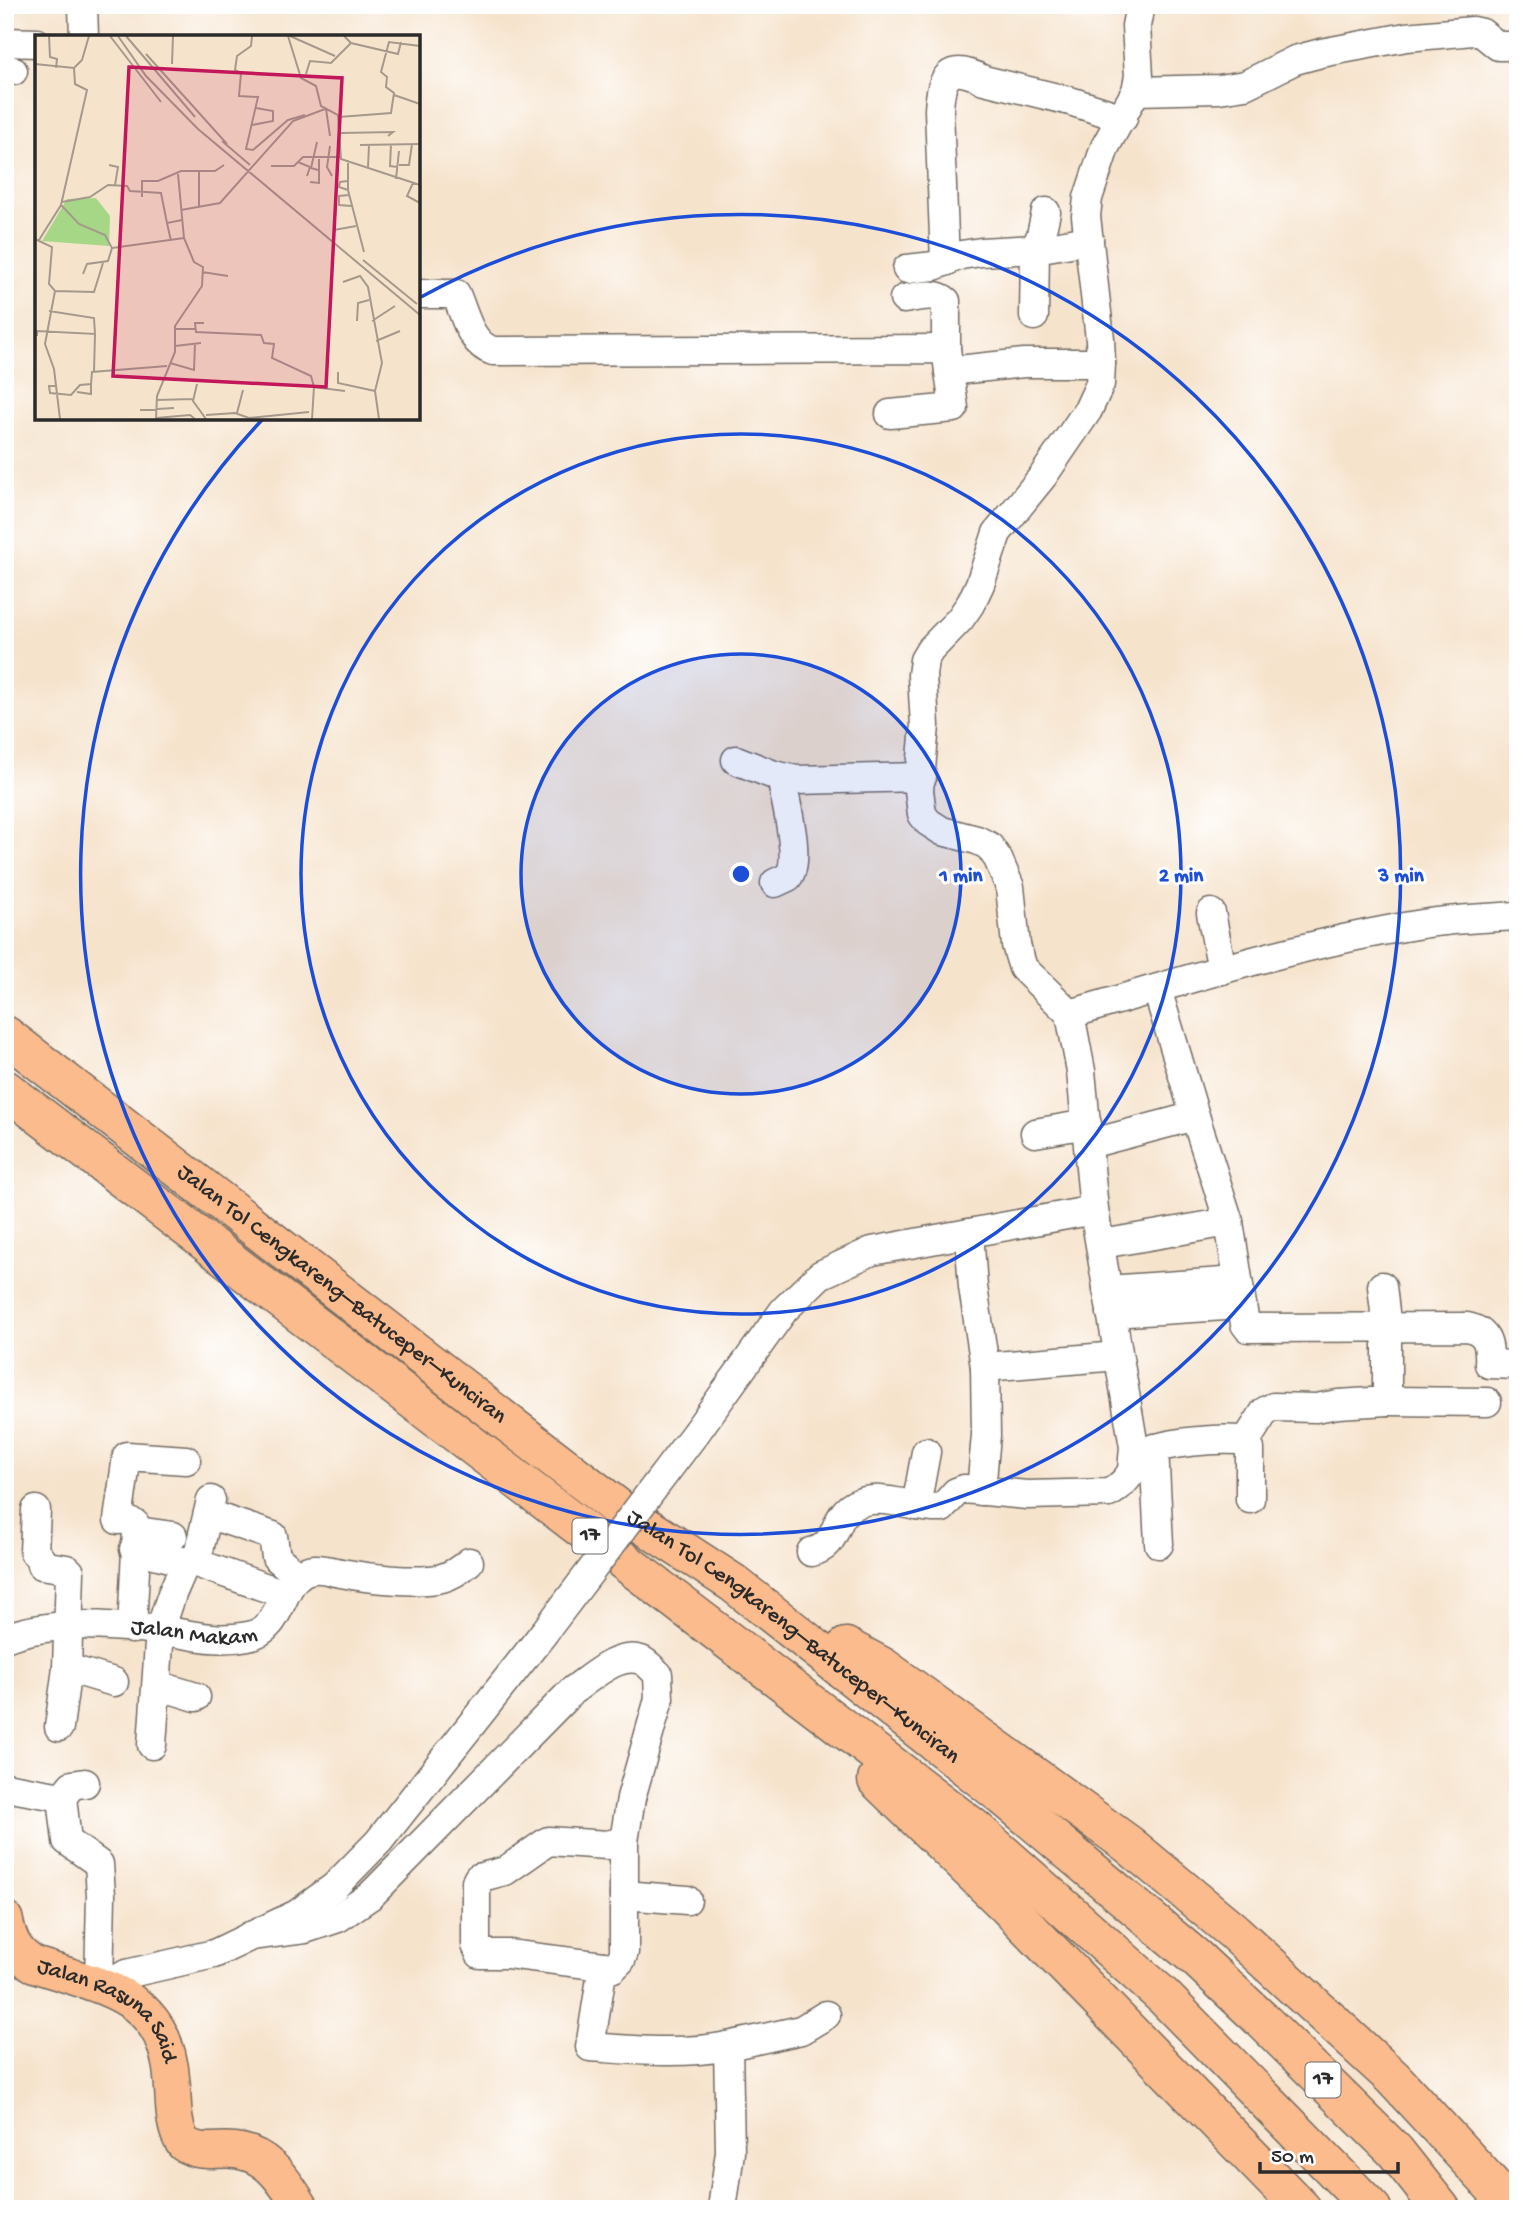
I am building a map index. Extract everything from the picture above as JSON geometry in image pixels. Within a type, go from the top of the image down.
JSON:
[{"type":"highway","name":"Jalan Tol Cengkareng–Batuceper–Kunciran","points":[[5,1035],[622,1511],[733,1583],[1004,1797],[1196,1958],[1262,2020],[1395,2151],[1441,2209]]},
{"type":"highway","name":"Jalan Tol Cengkareng–Batuceper–Kunciran","points":[[5,1089],[974,1828],[1163,1996],[1373,2209]]},
{"type":"highway","points":[[733,1583],[883,1667],[1128,1844],[1233,1930],[1393,2078],[1514,2209]]},
{"type":"highway","points":[[753,1661],[1006,1905],[1302,2209]]},
{"type":"main road","name":"Jalan Rasuna Said","points":[[6,1928],[12,1946],[20,1956],[33,1964],[122,1994],[147,2014],[164,2041],[172,2073],[177,2130],[184,2144],[200,2151],[240,2151],[262,2158],[277,2173],[302,2209]]},
{"type":"street","points":[[83,5],[84,35]]},
{"type":"street","points":[[1132,1470],[1133,1447],[1102,1244],[1094,1210],[1088,1134],[1070,1014],[1023,968],[1016,945],[1010,887],[998,859],[989,846],[942,831],[928,822],[922,814],[919,790],[925,726],[922,674],[924,660],[971,603],[981,584],[997,533],[1043,476],[1088,410],[1100,384],[1101,363],[1086,216],[1088,198],[1105,147],[1136,91],[1139,76],[1136,12]]},
{"type":"street","points":[[1136,91],[1195,91],[1245,85],[1295,60],[1406,37],[1473,31],[1482,33],[1498,47],[1518,46]]},
{"type":"street","points":[[5,42],[35,43]]},
{"type":"street","points":[[945,262],[940,110],[941,86],[947,77],[952,73],[973,75],[1123,118]]},
{"type":"street","points":[[1034,316],[1035,249],[1046,212]]},
{"type":"street","points":[[907,269],[934,266],[961,255],[1035,249],[1089,240]]},
{"type":"street","points":[[420,294],[456,294],[475,341],[482,348],[493,351],[1101,363]]},
{"type":"street","points":[[890,414],[954,408],[947,360],[946,301],[934,295],[904,299]]},
{"type":"street","points":[[736,760],[796,780],[922,777]]},
{"type":"street","points":[[775,883],[788,877],[793,866],[792,841],[781,777]]},
{"type":"street","points":[[1211,913],[1222,970]]},
{"type":"street","points":[[1070,1014],[1305,947],[1425,923],[1518,916]]},
{"type":"street","points":[[1157,989],[1229,1222],[1245,1324],[1248,1328],[1467,1327],[1485,1336],[1489,1345],[1488,1415],[1387,1401],[1316,1408],[1273,1407],[1265,1411],[1246,1441]]},
{"type":"street","points":[[1035,1133],[1088,1134],[1195,1116]]},
{"type":"street","points":[[5,1787],[74,1790],[67,1841],[99,1864],[92,1873],[104,1987],[126,1974],[214,1954],[297,1914],[334,1887],[379,1841],[543,1634],[697,1431],[784,1310],[820,1275],[872,1251],[1094,1210]]},
{"type":"street","points":[[1102,1244],[1229,1222]]},
{"type":"street","points":[[969,1233],[973,1287],[985,1367],[986,1435],[981,1491]]},
{"type":"street","points":[[1382,1286],[1387,1329],[1387,1401]]},
{"type":"street","points":[[1109,1302],[1240,1293]]},
{"type":"street","points":[[985,1367],[1118,1356]]},
{"type":"street","points":[[1489,1364],[1518,1365]]},
{"type":"street","points":[[811,1552],[829,1543],[843,1514],[852,1506],[867,1500],[942,1508],[956,1492],[964,1489],[1110,1502],[1145,1454],[1154,1448],[1202,1441],[1246,1441]]},
{"type":"street","points":[[1246,1441],[1250,1449],[1250,1499]]},
{"type":"street","points":[[1154,1448],[1159,1544]]},
{"type":"street","points":[[916,1506],[926,1452]]},
{"type":"street","points":[[132,1629],[135,1524],[118,1520],[127,1457],[186,1460]]},
{"type":"street","points":[[209,1507],[273,1536],[276,1557],[291,1585],[195,1563],[209,1507]]},
{"type":"street","points":[[36,1510],[34,1550],[41,1565],[67,1569],[69,1572],[67,1668],[59,1727]]},
{"type":"street","points":[[135,1540],[173,1536]]},
{"type":"street","points":[[135,1540],[186,1562],[160,1630],[152,1745]]},
{"type":"street","points":[[291,1585],[307,1570],[317,1568],[362,1576],[425,1580],[444,1577],[469,1562]]},
{"type":"street","name":"Jalan Makam","points":[[5,1638],[26,1630],[50,1626],[160,1630],[203,1639],[229,1639],[259,1634],[273,1621],[291,1585]]},
{"type":"street","points":[[250,1936],[305,1929],[327,1922],[338,1918],[370,1896],[572,1691],[609,1665],[627,1658],[643,1661],[657,1674],[659,1699],[631,1798],[624,1841],[624,1952],[617,1966],[613,1968],[508,1954],[480,1954],[476,1945],[478,1878],[505,1871],[548,1841],[607,1845],[624,1841]]},
{"type":"street","points":[[67,1668],[114,1682]]},
{"type":"street","points":[[157,1685],[196,1697]]},
{"type":"street","points":[[624,1895],[687,1900]]},
{"type":"street","points":[[603,1966],[590,2047],[654,2052],[702,2050],[801,2030],[826,2015]]},
{"type":"street","points":[[722,2209],[730,2152],[728,2046]]}]
